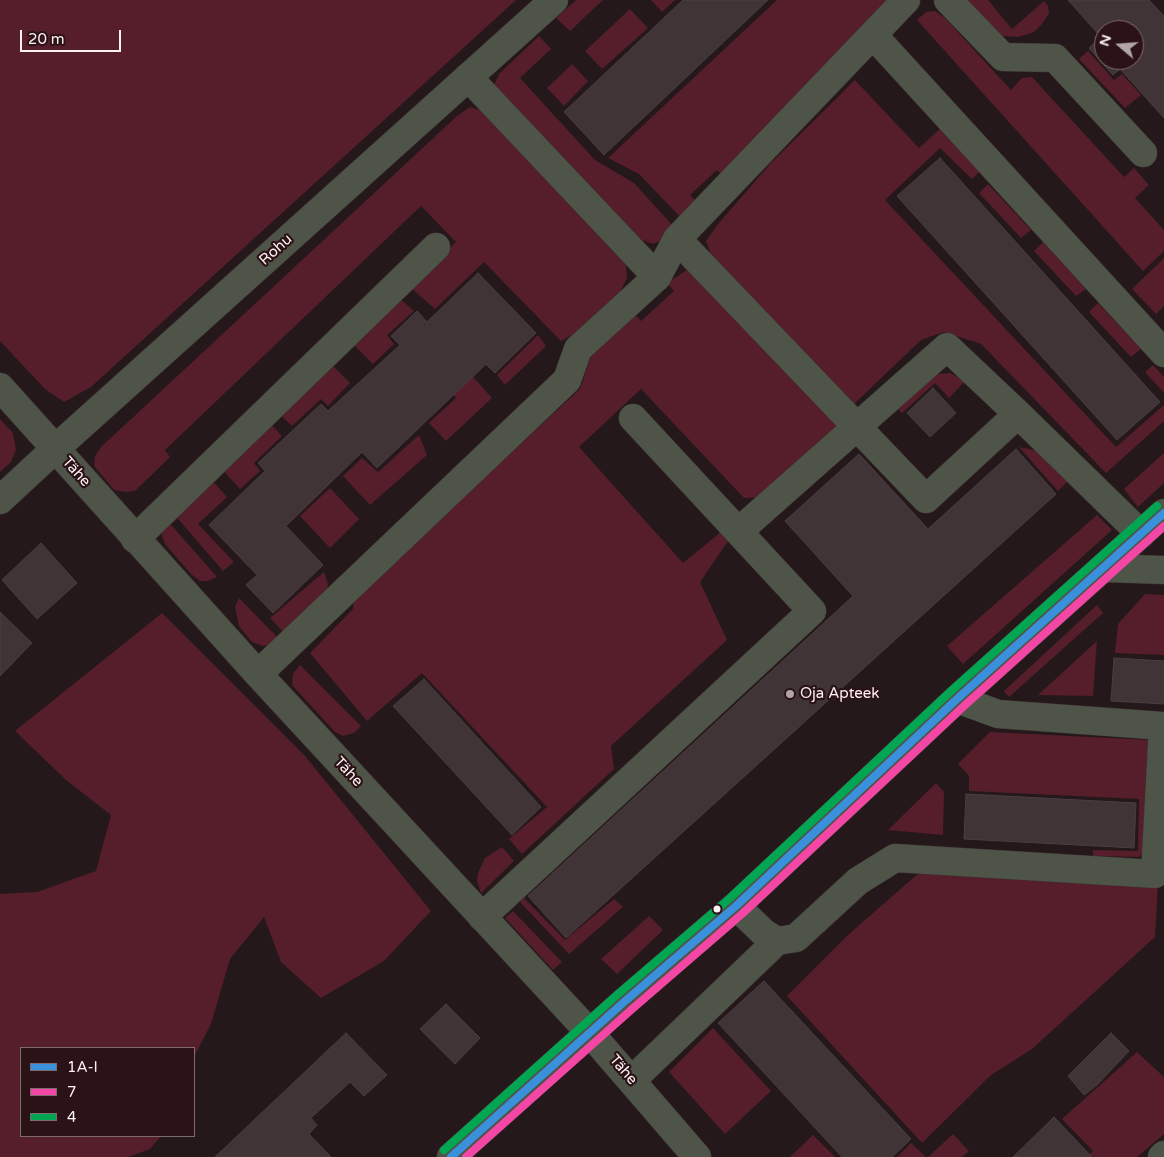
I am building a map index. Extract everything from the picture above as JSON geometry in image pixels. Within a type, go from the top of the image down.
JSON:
[{"type":"street","name":"Rohu","points":[[0,500],[554,0]]},
{"type":"street","points":[[258,674],[567,380],[578,349],[657,277],[677,239],[906,0]]},
{"type":"street","points":[[948,0],[1003,57],[1055,58],[1143,154]]},
{"type":"street","points":[[873,34],[1164,353]]},
{"type":"street","points":[[468,77],[657,277]]},
{"type":"street","points":[[677,239],[926,499],[1018,414]]},
{"type":"street","points":[[135,539],[436,247]]},
{"type":"street","points":[[739,531],[947,347],[1141,534]]},
{"type":"street","name":"Tähe","points":[[0,387],[258,674],[590,1032],[696,1157]]},
{"type":"street","points":[[482,917],[812,611],[633,418]]},
{"type":"street","points":[[452,1157],[590,1032],[736,906],[957,698],[1164,513]]},
{"type":"street","points":[[1104,568],[1164,570]]},
{"type":"street","points":[[632,1080],[777,941],[796,938],[858,881],[895,858],[1155,874],[1163,726],[998,714],[957,698]]},
{"type":"street","points":[[736,906],[764,933],[777,941]]},
{"type":"shaded area","points":[[0,0],[516,0],[91,387],[64,402],[45,389],[0,341]]},
{"type":"shaded area","points":[[576,0],[603,0],[570,31],[556,18]]},
{"type":"shaded area","points":[[651,0],[675,0],[662,12]]},
{"type":"shaded area","points":[[777,0],[890,0],[723,176],[717,170],[690,195],[698,203],[684,221],[639,174],[608,158]]},
{"type":"shaded area","points":[[967,0],[988,0],[1012,29],[1044,1],[1048,6],[1049,13],[1034,32],[1018,37],[1002,36],[992,28]]},
{"type":"shaded area","points":[[630,9],[648,28],[602,69],[585,51]]},
{"type":"shaded area","points":[[935,11],[945,18],[1011,90],[1022,78],[1032,77],[1124,177],[1134,168],[1149,185],[1135,198],[1164,230],[1164,251],[1143,271],[917,20],[926,12]]},
{"type":"shaded area","points":[[539,36],[551,49],[520,78],[595,160],[634,183],[675,228],[663,240],[653,244],[642,240],[499,97],[494,85],[499,74]]},
{"type":"shaded area","points":[[1088,51],[1094,58],[1094,70],[1105,70],[1114,80],[1122,74],[1141,95],[1125,108],[1079,59]]},
{"type":"shaded area","points":[[572,64],[588,81],[564,106],[547,88]]},
{"type":"shaded area","points":[[855,80],[919,148],[940,129],[980,171],[972,179],[940,148],[885,200],[1116,447],[1164,405],[1164,421],[1106,473],[981,344],[944,332],[921,340],[853,405],[714,263],[706,241],[719,223],[770,164]]},
{"type":"shaded area","points":[[470,107],[485,112],[625,256],[627,278],[620,292],[580,331],[561,341],[484,262],[435,309],[409,286],[456,242],[421,206],[165,450],[170,457],[135,491],[114,490],[94,466],[95,456],[101,447],[457,116]]},
{"type":"shaded area","points":[[988,184],[1031,230],[1021,238],[979,193]]},
{"type":"shaded area","points":[[1043,242],[1086,289],[1076,296],[1034,251]]},
{"type":"shaded area","points":[[1164,258],[1164,306],[1156,314],[1132,289]]},
{"type":"shaded area","points":[[687,270],[706,281],[787,374],[838,420],[836,429],[763,497],[744,498],[641,389],[579,447],[683,563],[727,527],[733,534],[700,582],[727,640],[611,746],[614,769],[522,854],[509,839],[547,807],[422,673],[367,721],[310,653],[353,609],[354,598],[580,389],[592,353],[634,313],[641,321],[674,291],[667,283]]},
{"type":"shaded area","points":[[397,296],[414,311],[387,335],[394,344],[373,364],[350,341]]},
{"type":"shaded area","points":[[1098,303],[1141,349],[1131,357],[1089,312]]},
{"type":"shaded area","points":[[538,335],[546,346],[505,385],[497,375]]},
{"type":"shaded area","points":[[330,363],[350,383],[328,406],[321,399],[292,426],[277,412]]},
{"type":"shaded area","points":[[1153,365],[1164,377],[1164,393],[1145,372]]},
{"type":"shaded area","points":[[465,368],[492,398],[446,441],[429,423],[456,398],[447,386]]},
{"type":"shaded area","points":[[950,373],[965,381],[949,398],[935,383],[902,413],[895,406],[927,378]]},
{"type":"shaded area","points":[[0,419],[13,433],[16,450],[11,462],[0,472]]},
{"type":"shaded area","points":[[267,420],[282,436],[254,463],[260,471],[240,489],[219,466]]},
{"type":"shaded area","points":[[419,435],[427,455],[370,505],[343,476],[362,458],[378,472]]},
{"type":"shaded area","points":[[1019,447],[1038,451],[1069,480],[1058,491]]},
{"type":"shaded area","points":[[1164,453],[1164,483],[1138,507],[1124,489]]},
{"type":"shaded area","points":[[208,476],[227,497],[198,524],[234,562],[223,571],[173,513]]},
{"type":"shaded area","points":[[330,488],[359,519],[330,548],[300,516]]},
{"type":"shaded area","points":[[1097,515],[1112,530],[963,664],[947,646]]},
{"type":"shaded area","points":[[166,519],[217,577],[207,581],[200,581],[191,574],[165,544],[162,536]]},
{"type":"shaded area","points":[[324,572],[328,584],[326,595],[283,632],[270,618]]},
{"type":"shaded area","points":[[1145,594],[1164,595],[1164,655],[1115,653],[1118,624]]},
{"type":"shaded area","points":[[239,598],[279,639],[272,645],[263,646],[252,642],[239,626],[235,607]]},
{"type":"shaded area","points":[[1097,605],[1103,613],[1009,697],[1004,691]]},
{"type":"shaded area","points":[[162,613],[305,756],[431,911],[384,961],[321,998],[281,962],[264,917],[230,959],[211,1024],[195,1055],[195,1047],[20,1047],[20,1137],[160,1137],[150,1149],[128,1157],[0,1157],[0,894],[37,892],[96,871],[111,815],[66,780],[15,731]]},
{"type":"shaded area","points":[[1097,641],[1093,696],[1038,695]]},
{"type":"shaded area","points":[[300,665],[361,726],[354,733],[343,736],[335,732],[292,685],[293,674]]},
{"type":"shaded area","points":[[990,732],[1151,740],[1149,848],[1139,857],[1093,856],[1093,850],[1138,851],[1139,799],[969,791],[969,776],[958,764]]},
{"type":"shaded area","points":[[936,783],[944,792],[943,835],[888,830]]},
{"type":"shaded area","points":[[502,847],[514,861],[481,893],[477,881],[478,873],[485,858]]},
{"type":"shaded area","points":[[925,869],[1158,884],[1155,937],[1032,1049],[991,1075],[922,1143],[787,996],[848,935]]},
{"type":"shaded area","points":[[524,898],[565,940],[614,899],[623,907],[569,954],[520,902]]},
{"type":"shaded area","points":[[513,911],[562,962],[553,970],[505,918]]},
{"type":"shaded area","points":[[649,916],[663,930],[617,974],[601,959]]},
{"type":"shaded area","points":[[713,1028],[771,1091],[725,1134],[669,1072]]},
{"type":"shaded area","points":[[1137,1052],[1164,1077],[1164,1134],[1137,1157],[1087,1157],[1093,1151],[1062,1119]]},
{"type":"shaded area","points":[[953,1134],[969,1151],[962,1157],[928,1157]]},
{"type":"shaded area","points":[[813,1135],[835,1157],[790,1157]]},
{"type":"shaded area","points":[[911,1143],[926,1157],[897,1157]]},
{"type":"building","points":[[683,0],[768,0],[604,155],[564,112]]},
{"type":"building","points":[[1068,0],[1149,0],[1164,16],[1164,118],[1121,70],[1144,70],[1144,20],[1094,20],[1094,29]]},
{"type":"building","points":[[1094,43],[1094,54],[1089,48]]},
{"type":"building","points":[[1109,70],[1119,70],[1113,75]]},
{"type":"building","points":[[940,158],[1160,402],[1117,440],[897,196]]},
{"type":"building","points":[[478,273],[536,333],[495,373],[486,364],[377,468],[362,452],[286,526],[323,565],[273,613],[246,585],[257,575],[209,525],[265,471],[258,463],[321,404],[328,411],[400,345],[391,336],[417,311],[427,322]]},
{"type":"building","points":[[933,388],[956,413],[930,437],[907,413]]},
{"type":"building","points":[[1016,449],[1056,494],[566,938],[528,896],[853,596],[785,521],[859,454],[928,529]]},
{"type":"building","points":[[41,543],[77,583],[37,619],[2,580]]},
{"type":"building","points":[[0,612],[32,643],[0,676]]},
{"type":"building","points":[[1114,658],[1164,661],[1164,704],[1111,701]]},
{"type":"building","points":[[424,679],[541,807],[512,835],[393,706]]},
{"type":"building","points":[[966,794],[1136,803],[1134,848],[964,839]]},
{"type":"building","points":[[764,981],[911,1139],[892,1157],[842,1157],[718,1023]]},
{"type":"building","points":[[446,1004],[480,1038],[455,1064],[420,1029]]},
{"type":"building","points":[[346,1033],[387,1075],[364,1096],[350,1082],[311,1118],[317,1125],[309,1134],[331,1157],[215,1157]]},
{"type":"building","points":[[1111,1033],[1129,1051],[1097,1085],[1084,1095],[1068,1076]]},
{"type":"building","points":[[1054,1117],[1092,1157],[1013,1157]]},
{"type":"transit line","name":"4","points":[[444,1150],[617,995],[729,899],[950,692],[1157,506]]},
{"type":"transit line","name":"1A-I","points":[[451,1157],[624,1002],[736,906],[957,699],[1164,513]]},
{"type":"transit line","name":"7","points":[[466,1157],[743,913],[964,706],[1164,526]]},
{"type":"place","name":"Oja Apteek","points":[[790,694]]}]
